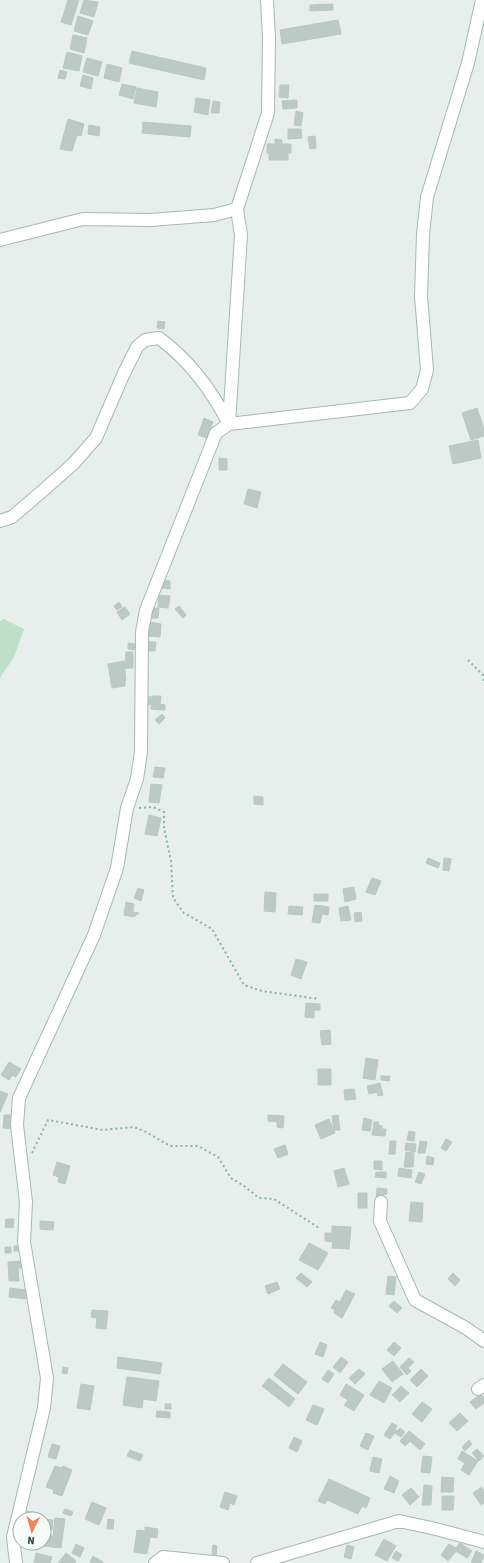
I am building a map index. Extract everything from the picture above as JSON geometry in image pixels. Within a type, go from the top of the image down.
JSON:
[{"type":"street","points":[[229,424],[241,235],[237,209],[268,113],[269,38],[267,0]]},
{"type":"street","points":[[16,1563],[13,1537],[44,1408],[47,1378],[24,1242],[26,1202],[16,1125],[19,1098],[94,936],[117,868],[127,808],[137,779],[141,752],[142,632],[146,610],[216,433],[229,424],[410,403],[422,389],[427,370],[421,296],[423,234],[427,197],[468,63],[482,0]]},
{"type":"street","points":[[0,240],[83,219],[151,220],[214,215],[237,209]]},
{"type":"street","points":[[0,521],[12,517],[39,494],[73,464],[96,438],[137,347],[145,340],[160,338],[175,349],[212,393],[229,424]]},
{"type":"street","points":[[381,1202],[380,1221],[415,1300],[466,1328],[484,1341]]},
{"type":"street","points":[[257,1563],[399,1521],[484,1542]]},
{"type":"street","points":[[155,1563],[163,1557],[223,1563]]},
{"type":"path","points":[[468,660],[483,675],[484,682]]},
{"type":"path","points":[[127,808],[153,807],[164,812],[164,828],[171,861],[173,898],[184,913],[212,929],[244,985],[262,991],[320,999]]},
{"type":"path","points":[[22,1168],[32,1154],[48,1120],[103,1130],[134,1128],[146,1132],[170,1146],[198,1146],[218,1157],[231,1178],[259,1198],[274,1199],[320,1228]]},
{"type":"green space","points":[[4,619],[24,629],[14,657],[1,676],[0,680],[0,621]]},
{"type":"building","points":[[68,0],[79,0],[71,25],[61,22]]},
{"type":"building","points":[[84,0],[98,2],[94,17],[80,13]]},
{"type":"building","points":[[333,4],[333,10],[310,11],[310,5]]},
{"type":"building","points":[[78,16],[93,21],[88,35],[74,31]]},
{"type":"building","points":[[338,20],[341,34],[282,44],[280,30]]},
{"type":"building","points":[[73,35],[87,38],[84,53],[70,49]]},
{"type":"building","points":[[132,51],[206,68],[204,80],[129,63]]},
{"type":"building","points":[[67,52],[82,56],[79,71],[63,68]]},
{"type":"building","points":[[87,58],[102,62],[98,76],[83,72]]},
{"type":"building","points":[[107,64],[122,68],[119,82],[104,78]]},
{"type":"building","points":[[60,70],[67,72],[65,79],[58,78]]},
{"type":"building","points":[[83,75],[93,78],[91,89],[80,86]]},
{"type":"building","points":[[122,84],[136,87],[133,99],[119,95]]},
{"type":"building","points":[[280,85],[289,85],[288,98],[279,97]]},
{"type":"building","points":[[137,88],[158,92],[156,107],[134,103]]},
{"type":"building","points":[[196,98],[210,100],[208,115],[194,112]]},
{"type":"building","points":[[297,100],[297,108],[283,109],[282,101]]},
{"type":"building","points":[[213,101],[220,102],[219,113],[211,113]]},
{"type":"building","points":[[296,111],[303,113],[301,126],[294,125]]},
{"type":"building","points":[[68,119],[84,124],[81,136],[77,135],[72,151],[60,149]]},
{"type":"building","points":[[143,122],[191,126],[190,137],[142,133]]},
{"type":"building","points":[[89,125],[100,127],[99,136],[88,134]]},
{"type":"building","points":[[288,129],[301,129],[302,138],[288,139]]},
{"type":"building","points":[[315,136],[316,148],[310,149],[308,137]]},
{"type":"building","points":[[275,139],[282,140],[282,144],[291,144],[291,153],[288,153],[288,160],[269,160],[267,144],[275,144]]},
{"type":"building","points":[[158,321],[165,322],[164,329],[157,328]]},
{"type":"building","points":[[477,408],[484,429],[484,436],[471,440],[462,413]]},
{"type":"building","points":[[204,418],[213,422],[207,438],[198,435]]},
{"type":"building","points":[[478,440],[481,458],[453,464],[449,446]]},
{"type":"building","points":[[219,458],[227,459],[227,470],[219,470]]},
{"type":"building","points":[[248,489],[261,492],[257,508],[244,504]]},
{"type":"building","points":[[163,580],[170,581],[170,589],[162,588]]},
{"type":"building","points":[[159,595],[170,596],[168,608],[158,607]]},
{"type":"building","points":[[119,602],[122,607],[117,610],[114,606]]},
{"type":"building","points":[[179,606],[186,615],[183,618],[175,609]]},
{"type":"building","points":[[125,607],[130,614],[122,620],[117,612]]},
{"type":"building","points":[[152,608],[159,608],[158,618],[152,618]]},
{"type":"building","points":[[149,622],[161,624],[160,637],[147,636]]},
{"type":"building","points":[[148,642],[156,642],[155,651],[147,651]]},
{"type":"building","points":[[128,643],[135,644],[134,650],[128,649]]},
{"type":"building","points":[[126,652],[133,652],[133,668],[125,668]]},
{"type":"building","points":[[124,661],[126,680],[125,686],[112,688],[108,664]]},
{"type":"building","points":[[145,696],[151,697],[150,705],[145,705]]},
{"type":"building","points":[[152,696],[161,696],[160,704],[165,705],[165,710],[151,709]]},
{"type":"building","points":[[162,714],[165,718],[159,724],[155,720]]},
{"type":"building","points":[[155,767],[165,768],[163,778],[153,777]]},
{"type":"building","points":[[151,784],[162,785],[159,803],[149,802]]},
{"type":"building","points":[[254,796],[263,797],[263,805],[254,804]]},
{"type":"building","points":[[149,815],[161,818],[157,836],[145,834]]},
{"type":"building","points":[[428,858],[440,863],[438,868],[426,863]]},
{"type":"building","points":[[444,858],[451,859],[449,871],[443,870]]},
{"type":"building","points":[[372,878],[381,881],[375,895],[366,892]]},
{"type":"building","points":[[354,887],[356,899],[345,902],[343,889]]},
{"type":"building","points":[[138,888],[144,890],[141,901],[134,898]]},
{"type":"building","points":[[265,892],[276,893],[275,912],[264,911]]},
{"type":"building","points":[[314,894],[328,894],[328,901],[314,901]]},
{"type":"building","points":[[126,902],[134,904],[133,912],[139,913],[134,917],[124,915]]},
{"type":"building","points":[[315,905],[329,907],[328,915],[322,914],[320,923],[312,922]]},
{"type":"building","points":[[289,906],[303,907],[302,915],[288,914]]},
{"type":"building","points":[[348,906],[351,920],[341,921],[339,908]]},
{"type":"building","points":[[361,912],[362,921],[355,922],[354,913]]},
{"type":"building","points":[[296,959],[307,962],[301,979],[291,975]]},
{"type":"building","points":[[306,1003],[320,1004],[320,1010],[314,1010],[314,1018],[305,1017]]},
{"type":"building","points":[[330,1030],[331,1044],[322,1045],[320,1031]]},
{"type":"building","points":[[366,1058],[378,1060],[375,1080],[363,1078]]},
{"type":"building","points":[[9,1062],[21,1069],[16,1077],[12,1075],[9,1080],[1,1075]]},
{"type":"building","points":[[318,1069],[331,1069],[331,1085],[318,1085]]},
{"type":"building","points":[[381,1076],[390,1076],[389,1081],[381,1080]]},
{"type":"building","points":[[380,1083],[383,1095],[378,1096],[377,1092],[369,1094],[367,1086]]},
{"type":"building","points":[[354,1089],[356,1099],[345,1100],[344,1090]]},
{"type":"building","points":[[0,1091],[8,1094],[0,1112]]},
{"type":"building","points":[[4,1115],[11,1115],[10,1123],[13,1123],[13,1129],[3,1128]]},
{"type":"building","points":[[268,1115],[284,1116],[283,1128],[277,1127],[277,1122],[268,1121]]},
{"type":"building","points":[[338,1115],[340,1130],[334,1130],[332,1116]]},
{"type":"building","points":[[364,1118],[372,1120],[370,1131],[362,1130]]},
{"type":"building","points":[[329,1119],[335,1133],[321,1139],[315,1125]]},
{"type":"building","points":[[374,1122],[379,1122],[378,1125],[382,1126],[382,1129],[386,1129],[385,1136],[372,1135]]},
{"type":"building","points":[[409,1131],[415,1132],[414,1141],[407,1140]]},
{"type":"building","points":[[446,1139],[452,1142],[446,1151],[441,1148]]},
{"type":"building","points":[[390,1141],[396,1141],[395,1154],[389,1154]]},
{"type":"building","points":[[420,1141],[427,1142],[425,1153],[418,1153]]},
{"type":"building","points":[[406,1143],[416,1144],[415,1152],[405,1150]]},
{"type":"building","points":[[285,1145],[288,1154],[278,1158],[274,1149]]},
{"type":"building","points":[[406,1152],[414,1153],[413,1167],[404,1167]]},
{"type":"building","points":[[427,1156],[434,1158],[433,1165],[426,1164]]},
{"type":"building","points":[[374,1161],[382,1161],[382,1170],[374,1169]]},
{"type":"building","points":[[57,1162],[70,1166],[65,1184],[58,1182],[59,1177],[53,1175]]},
{"type":"building","points":[[344,1168],[349,1184],[338,1187],[334,1171]]},
{"type":"building","points":[[399,1168],[412,1170],[411,1178],[398,1176]]},
{"type":"building","points":[[376,1172],[386,1172],[386,1178],[375,1177]]},
{"type":"building","points":[[419,1172],[425,1174],[421,1184],[415,1182]]},
{"type":"building","points":[[377,1188],[387,1189],[387,1194],[384,1194],[384,1200],[376,1200]]},
{"type":"building","points":[[358,1193],[367,1193],[367,1208],[358,1208]]},
{"type":"building","points":[[411,1202],[423,1203],[422,1222],[409,1221]]},
{"type":"building","points":[[6,1219],[14,1219],[13,1228],[5,1227]]},
{"type":"building","points":[[40,1221],[54,1222],[53,1230],[40,1229]]},
{"type":"building","points":[[332,1226],[351,1227],[349,1249],[332,1248],[333,1242],[325,1241],[325,1233],[332,1233]]},
{"type":"building","points":[[309,1243],[328,1253],[318,1270],[299,1260]]},
{"type":"building","points":[[14,1246],[19,1246],[19,1251],[14,1251]]},
{"type":"building","points":[[5,1247],[11,1247],[11,1253],[5,1253]]},
{"type":"building","points":[[21,1261],[21,1268],[18,1268],[19,1281],[9,1281],[8,1262]]},
{"type":"building","points":[[301,1273],[312,1282],[307,1287],[296,1278]]},
{"type":"building","points":[[453,1273],[460,1280],[455,1286],[448,1279]]},
{"type":"building","points":[[388,1276],[396,1277],[394,1295],[386,1294]]},
{"type":"building","points":[[277,1282],[280,1289],[268,1294],[265,1286]]},
{"type":"building","points":[[10,1288],[27,1290],[26,1299],[9,1297]]},
{"type":"building","points":[[346,1290],[355,1294],[342,1318],[334,1313],[335,1310],[331,1308],[336,1300],[340,1302]]},
{"type":"building","points":[[394,1301],[402,1308],[397,1313],[389,1306]]},
{"type":"building","points":[[92,1310],[108,1311],[106,1329],[96,1328],[97,1318],[91,1317]]},
{"type":"building","points":[[320,1342],[327,1345],[323,1357],[315,1354]]},
{"type":"building","points":[[394,1342],[401,1348],[394,1356],[387,1350]]},
{"type":"building","points":[[118,1357],[162,1363],[160,1374],[117,1368]]},
{"type":"building","points":[[341,1357],[348,1362],[340,1373],[333,1367]]},
{"type":"building","points":[[409,1358],[414,1362],[408,1368],[411,1371],[407,1375],[400,1367]]},
{"type":"building","points":[[393,1361],[403,1374],[392,1382],[382,1369]]},
{"type":"building","points":[[283,1364],[307,1382],[298,1394],[274,1375]]},
{"type":"building","points":[[63,1367],[68,1368],[67,1374],[62,1373]]},
{"type":"building","points":[[359,1369],[365,1374],[355,1384],[349,1378]]},
{"type":"building","points":[[421,1369],[428,1376],[417,1387],[410,1380]]},
{"type":"building","points":[[328,1370],[334,1374],[328,1383],[322,1379]]},
{"type":"building","points":[[127,1377],[159,1381],[156,1401],[143,1399],[142,1408],[123,1405]]},
{"type":"building","points":[[269,1378],[295,1399],[289,1407],[262,1386]]},
{"type":"building","points":[[379,1381],[392,1388],[384,1403],[370,1395]]},
{"type":"building","points":[[81,1384],[94,1386],[90,1410],[77,1408]]},
{"type":"building","points":[[346,1384],[364,1395],[354,1411],[344,1405],[348,1400],[340,1395]]},
{"type":"building","points":[[401,1386],[409,1393],[400,1402],[392,1395]]},
{"type":"building","points":[[481,1394],[484,1398],[484,1403],[476,1409],[470,1402]]},
{"type":"building","points":[[422,1402],[432,1409],[422,1422],[412,1414]]},
{"type":"building","points":[[165,1404],[171,1404],[171,1409],[165,1409]]},
{"type":"building","points":[[313,1405],[324,1409],[317,1425],[306,1420]]},
{"type":"building","points":[[157,1411],[170,1412],[170,1418],[156,1417]]},
{"type":"building","points":[[460,1413],[468,1421],[457,1431],[449,1423]]},
{"type":"building","points":[[392,1423],[397,1426],[395,1429],[397,1431],[400,1428],[405,1432],[401,1437],[395,1433],[390,1439],[384,1435]]},
{"type":"building","points":[[409,1431],[425,1444],[420,1450],[410,1441],[405,1446],[400,1441]]},
{"type":"building","points":[[366,1433],[374,1436],[368,1450],[360,1446]]},
{"type":"building","points":[[294,1437],[302,1441],[297,1452],[289,1448]]},
{"type":"building","points":[[469,1440],[472,1444],[465,1451],[462,1447]]},
{"type":"building","points":[[52,1444],[60,1446],[56,1459],[48,1457]]},
{"type":"building","points":[[477,1449],[484,1456],[479,1461],[472,1453]]},
{"type":"building","points":[[130,1450],[143,1455],[140,1461],[127,1456]]},
{"type":"building","points":[[462,1451],[478,1461],[469,1475],[461,1470],[465,1463],[458,1459]]},
{"type":"building","points":[[423,1456],[432,1457],[430,1473],[421,1472]]},
{"type":"building","points":[[373,1457],[382,1459],[379,1473],[370,1471]]},
{"type":"building","points":[[55,1466],[62,1468],[63,1466],[72,1470],[62,1496],[53,1493],[54,1490],[46,1487]]},
{"type":"building","points":[[390,1476],[399,1481],[394,1493],[384,1489]]},
{"type":"building","points":[[442,1477],[454,1478],[453,1492],[441,1492]]},
{"type":"building","points":[[329,1479],[370,1498],[366,1508],[362,1506],[358,1514],[327,1500],[325,1504],[318,1501]]},
{"type":"building","points":[[424,1485],[432,1486],[431,1505],[422,1505]]},
{"type":"building","points":[[482,1487],[484,1491],[484,1503],[481,1505],[473,1493]]},
{"type":"building","points":[[411,1488],[419,1497],[410,1505],[402,1495]]},
{"type":"building","points":[[225,1492],[237,1496],[234,1505],[230,1503],[228,1510],[220,1507]]},
{"type":"building","points":[[442,1496],[454,1496],[453,1510],[442,1510]]},
{"type":"building","points":[[92,1502],[106,1508],[99,1525],[85,1519]]},
{"type":"building","points":[[65,1509],[73,1512],[71,1516],[63,1513]]},
{"type":"building","points":[[55,1518],[65,1519],[61,1548],[52,1547]]},
{"type":"building","points":[[108,1519],[114,1520],[113,1529],[107,1529]]},
{"type":"building","points":[[145,1527],[158,1529],[157,1538],[150,1537],[147,1554],[134,1552],[137,1530],[145,1531]]},
{"type":"building","points":[[384,1539],[396,1546],[387,1561],[375,1555]]},
{"type":"building","points":[[460,1543],[472,1551],[467,1558],[456,1551],[448,1561],[441,1555],[449,1544],[456,1548]]},
{"type":"building","points":[[76,1544],[84,1548],[80,1557],[72,1553]]},
{"type":"building","points":[[213,1545],[217,1546],[216,1555],[212,1554]]},
{"type":"building","points":[[347,1545],[354,1547],[351,1559],[344,1557]]},
{"type":"building","points":[[396,1551],[402,1555],[398,1561],[392,1558]]},
{"type":"building","points":[[476,1551],[484,1555],[481,1563],[471,1563]]},
{"type":"building","points":[[36,1553],[52,1557],[50,1563],[34,1563]]},
{"type":"building","points":[[66,1553],[76,1561],[75,1563],[58,1563]]},
{"type":"building","points":[[93,1556],[103,1562],[103,1563],[90,1562]]}]
